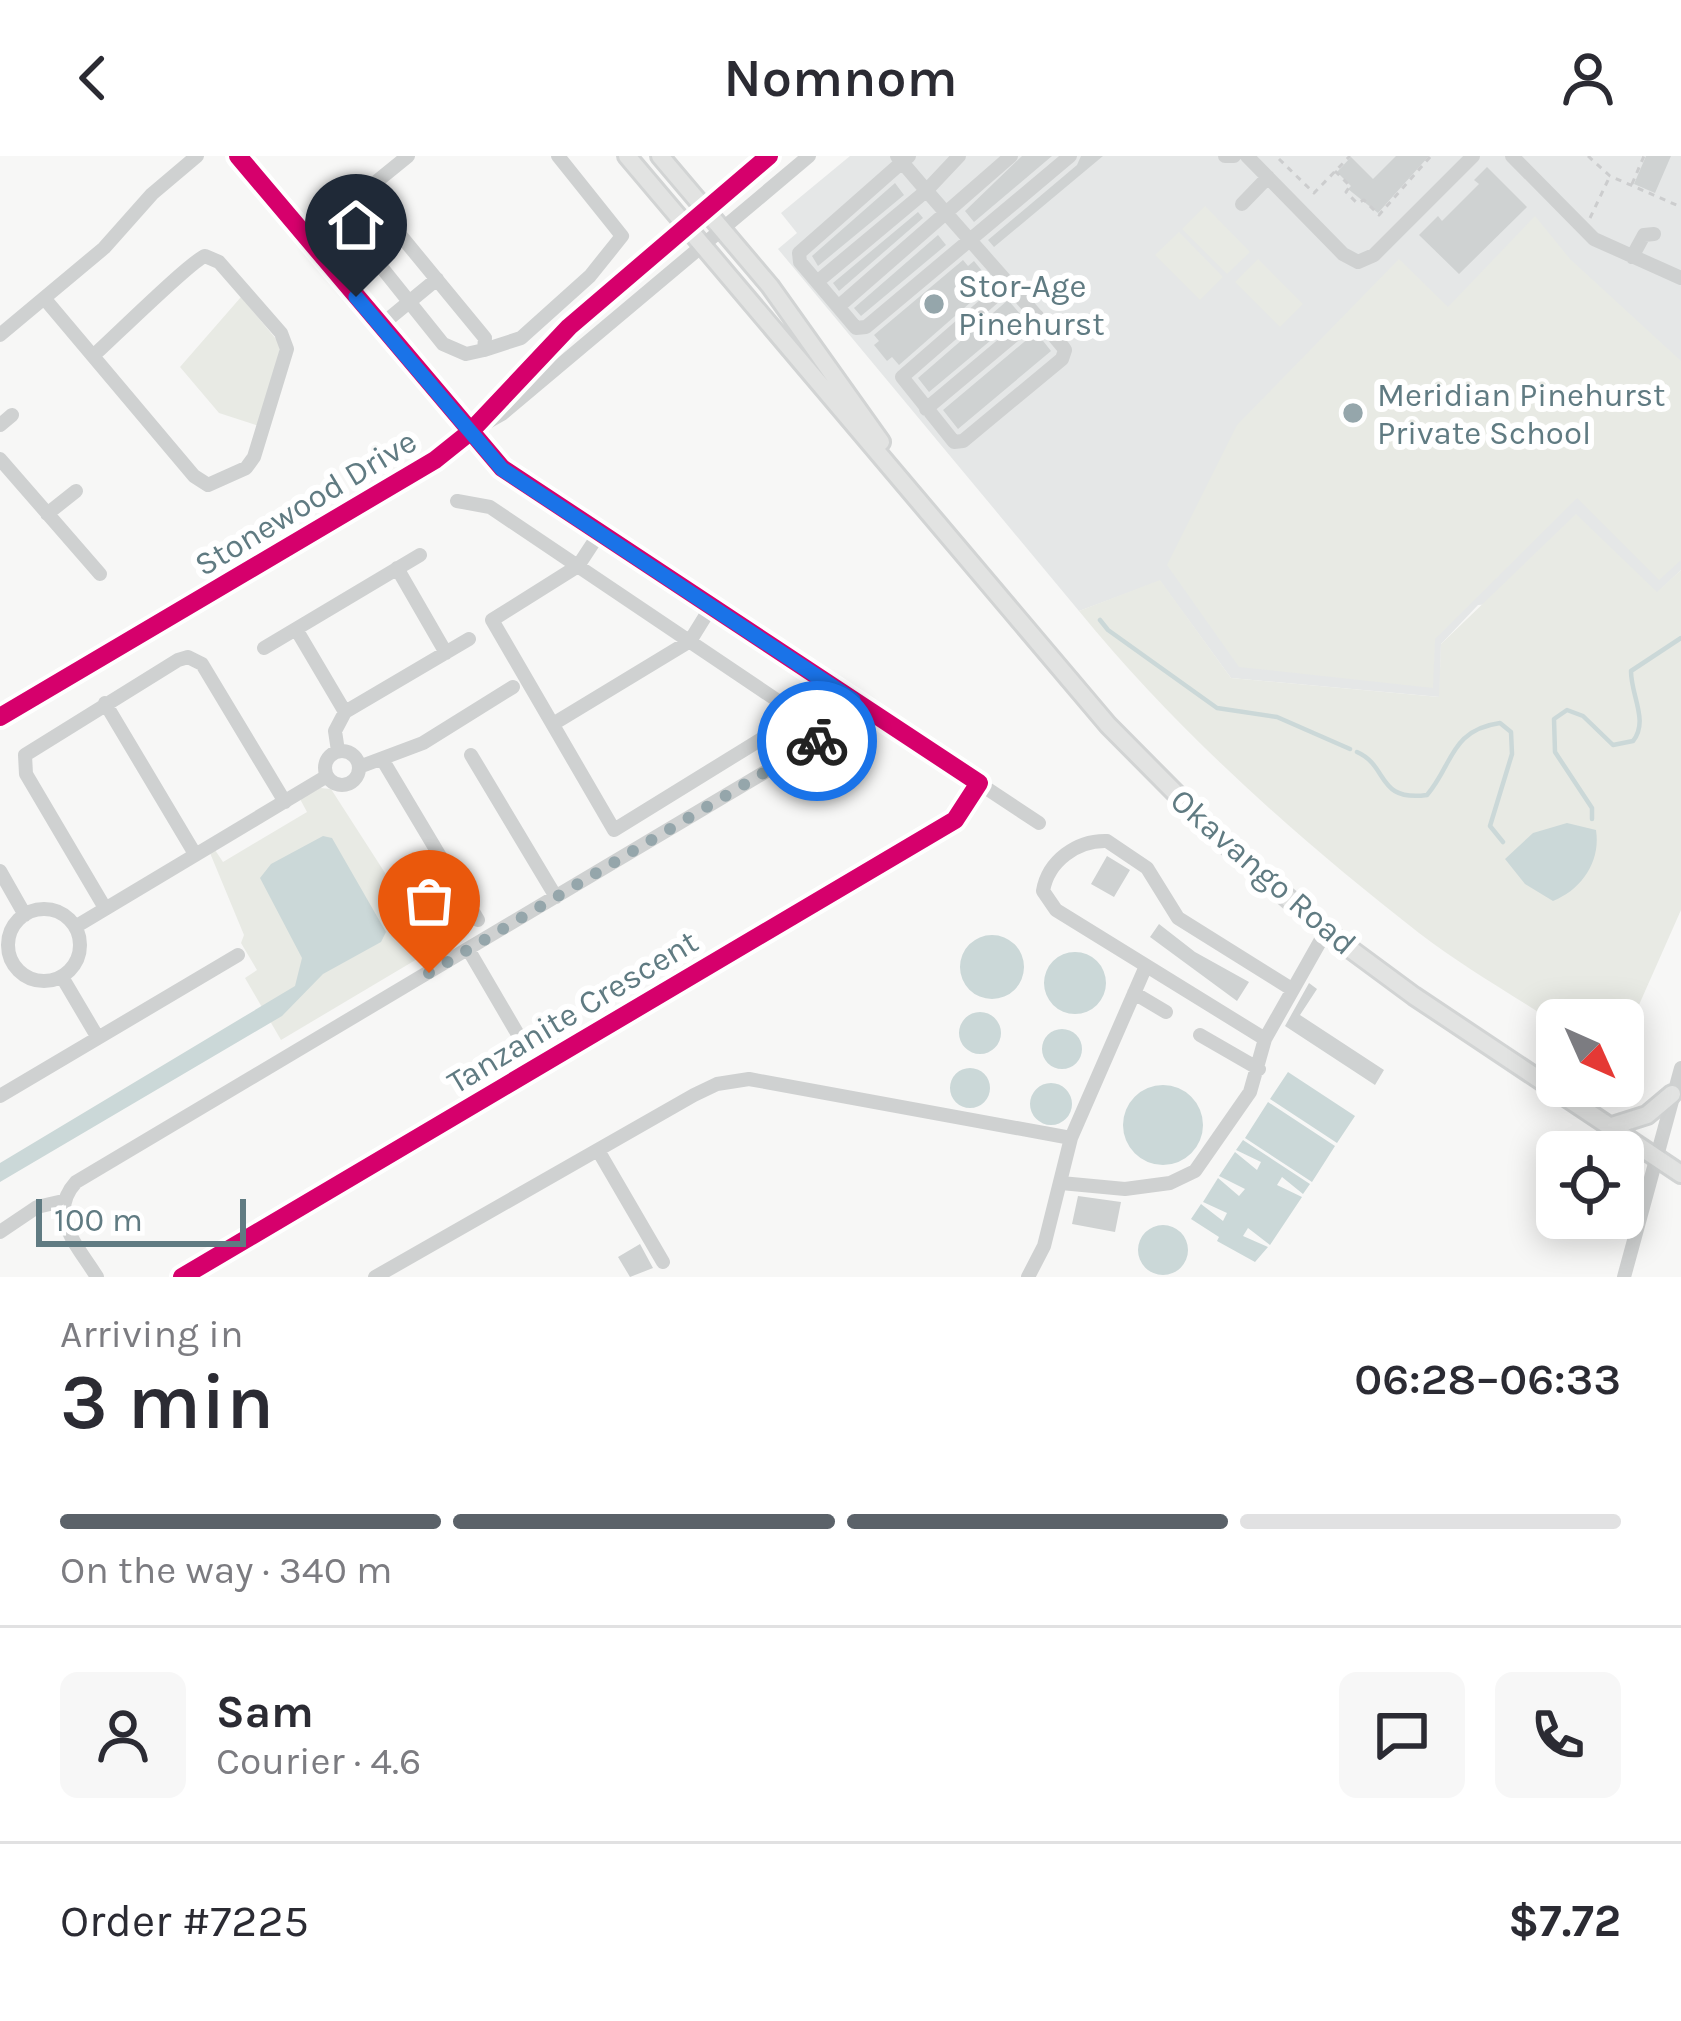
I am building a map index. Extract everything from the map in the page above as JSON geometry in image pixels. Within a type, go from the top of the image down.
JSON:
[{"type":"main road","name":"Okavango Road","points":[[627,156],[1108,725],[1231,849],[1326,931],[1681,1174]]},
{"type":"main road","name":"Okavango Road","points":[[660,156],[770,286],[867,420],[913,494]]},
{"type":"main road","points":[[1609,1127],[1647,1114],[1672,1094]]},
{"type":"street","points":[[0,335],[104,248],[152,194],[196,156]]},
{"type":"street","points":[[238,156],[502,469],[1039,823]]},
{"type":"street","points":[[307,238],[408,156]]},
{"type":"street","points":[[338,213],[443,344],[466,355],[520,338],[590,276],[622,236],[558,156]]},
{"type":"street","name":"Stonewood Drive","points":[[0,718],[435,460],[470,432],[569,327],[770,156]]},
{"type":"street","name":"Stonewood Drive","points":[[470,432],[502,414],[809,156]]},
{"type":"street","points":[[817,282],[926,190],[958,156]]},
{"type":"street","points":[[838,307],[1010,156]]},
{"type":"street","points":[[1010,283],[903,374],[904,383],[952,440],[961,443],[1062,358],[1064,347],[1010,283],[968,241],[903,159],[799,253],[800,262],[854,326],[863,329],[968,241],[1070,156]]},
{"type":"street","points":[[1247,156],[1343,254],[1358,262],[1374,255],[1473,156]]},
{"type":"street","points":[[1512,156],[1585,230],[1681,278]]},
{"type":"street","points":[[1242,203],[1268,178]]},
{"type":"street","points":[[364,191],[485,338],[484,350]]},
{"type":"street","points":[[1632,257],[1644,236],[1654,234]]},
{"type":"street","points":[[44,298],[194,476],[213,485],[246,468],[254,457],[287,349],[281,334],[219,262],[205,256],[191,262],[158,299],[93,356]]},
{"type":"street","points":[[380,326],[436,279]]},
{"type":"street","points":[[926,409],[1037,316]]},
{"type":"street","points":[[0,459],[100,574]]},
{"type":"street","points":[[47,514],[76,491]]},
{"type":"street","points":[[457,501],[490,507],[578,566],[690,641],[790,709],[789,722],[614,830],[492,620],[578,566],[599,534]]},
{"type":"street","points":[[264,648],[420,554]]},
{"type":"street","points":[[397,568],[446,653]]},
{"type":"street","points":[[553,724],[690,641],[711,608]]},
{"type":"street","points":[[296,629],[345,712]]},
{"type":"street","points":[[338,752],[334,731],[345,712],[469,640]]},
{"type":"street","points":[[105,908],[23,765],[31,748],[182,658],[198,660],[285,802]]},
{"type":"street","points":[[359,767],[423,743],[513,687]]},
{"type":"street","points":[[97,1277],[66,1228],[63,1202],[76,1182],[812,744],[853,700]]},
{"type":"street","points":[[106,703],[196,854]]},
{"type":"street","points":[[338,752],[350,753],[359,767],[347,784],[328,776],[326,764],[338,752]]},
{"type":"street","points":[[471,755],[556,897]]},
{"type":"street","points":[[382,759],[478,920]]},
{"type":"street","points":[[75,927],[328,776]]},
{"type":"street","name":"Tanzanite Crescent","points":[[182,1277],[955,820],[979,783]]},
{"type":"street","points":[[1265,1039],[1048,902],[1044,881],[1058,861],[1087,843],[1107,842],[1147,868],[1178,918],[1290,988]]},
{"type":"street","points":[[1,875],[26,915]]},
{"type":"street","points":[[52,910],[75,927],[79,954],[62,976],[35,980],[7,968],[9,937],[26,915],[52,910]]},
{"type":"street","points":[[1061,1183],[1125,1189],[1184,1178],[1205,1160],[1250,1092],[1265,1039],[1326,931]]},
{"type":"street","points":[[468,949],[537,1067]]},
{"type":"street","points":[[0,1096],[238,955]]},
{"type":"street","points":[[1028,1277],[1044,1246],[1071,1138],[1146,966]]},
{"type":"street","points":[[62,976],[98,1038]]},
{"type":"street","points":[[1134,993],[1166,1012]]},
{"type":"street","points":[[1200,1035],[1258,1070]]},
{"type":"street","points":[[1624,1277],[1681,1068]]},
{"type":"street","points":[[375,1277],[706,1090],[749,1079],[1071,1138]]},
{"type":"street","points":[[599,1152],[663,1262]]},
{"type":"street","points":[[0,1232],[38,1207],[63,1202]]},
{"type":"path","points":[[1280,159],[1314,193],[1350,156]]},
{"type":"path","points":[[1335,171],[1350,185],[1346,192],[1357,203],[1364,200],[1378,215],[1431,156]]},
{"type":"path","points":[[1588,156],[1610,176],[1681,207]]},
{"type":"path","points":[[1632,185],[1644,156]]},
{"type":"path","points":[[1585,230],[1610,176]]},
{"type":"shaded area","name":"Meridian Pinehurst Private School","points":[[850,156],[1681,156],[1681,570],[1658,592],[1478,605],[1441,644],[1440,697],[1231,678],[1160,581],[1079,611],[778,249],[797,233],[781,213]]},
{"type":"shaded area","points":[[1205,206],[1250,252],[1227,274],[1182,229]]},
{"type":"shaded area","points":[[1535,216],[1570,259],[1681,361],[1681,560],[1659,580],[1577,498],[1435,639],[1433,688],[1239,667],[1167,565],[1237,425],[1399,259],[1448,307]]},
{"type":"shaded area","points":[[1179,232],[1223,277],[1200,300],[1155,255]]},
{"type":"shaded area","points":[[1258,259],[1303,304],[1280,327],[1235,282]]},
{"type":"shaded area","points":[[241,297],[281,345],[259,426],[219,413],[180,367]]},
{"type":"shaded area","points":[[1576,514],[1657,592],[1681,570],[1681,910],[1642,999],[1536,999],[1536,1011],[1469,968],[1328,859],[1240,781],[1156,699],[1079,611],[1160,580],[1231,678],[1439,697],[1441,644]]},
{"type":"shaded area","points":[[320,788],[331,789],[434,949],[281,1040],[245,978],[257,970],[241,943],[244,935],[210,853],[215,850],[223,862],[307,812],[300,799]]},
{"type":"shaded area","points":[[1567,823],[1596,830],[1597,842],[1587,873],[1553,901],[1525,884],[1505,859],[1533,833]]},
{"type":"shaded area","points":[[323,836],[332,838],[386,932],[381,942],[323,974],[282,1016],[0,1182],[0,1163],[295,986],[302,958],[260,878],[271,864]]},
{"type":"shaded area","points":[[992,935],[1014,945],[1024,967],[1014,989],[992,999],[970,989],[960,967],[970,945]]},
{"type":"shaded area","points":[[1075,952],[1097,961],[1106,983],[1097,1005],[1075,1014],[1053,1005],[1044,983],[1053,961]]},
{"type":"shaded area","points":[[980,1012],[995,1018],[1001,1033],[995,1048],[980,1054],[965,1048],[959,1033],[965,1018]]},
{"type":"shaded area","points":[[1062,1029],[1076,1035],[1082,1049],[1076,1063],[1062,1069],[1048,1063],[1042,1049],[1048,1035]]},
{"type":"shaded area","points":[[970,1068],[984,1074],[990,1088],[984,1102],[970,1108],[956,1102],[950,1088],[956,1074]]},
{"type":"shaded area","points":[[1288,1072],[1355,1116],[1337,1143],[1270,1099]]},
{"type":"shaded area","points":[[1051,1083],[1066,1089],[1072,1104],[1066,1119],[1051,1125],[1036,1119],[1030,1104],[1036,1089]]},
{"type":"shaded area","points":[[1163,1085],[1191,1097],[1203,1125],[1191,1153],[1163,1165],[1135,1153],[1123,1125],[1135,1097]]},
{"type":"shaded area","points":[[1268,1102],[1335,1146],[1312,1182],[1245,1138]]},
{"type":"shaded area","points":[[1243,1140],[1310,1184],[1303,1194],[1282,1177],[1277,1185],[1302,1197],[1270,1245],[1248,1228],[1243,1236],[1268,1247],[1255,1262],[1217,1241],[1219,1237],[1191,1219],[1201,1204],[1223,1221],[1227,1213],[1203,1202],[1218,1178],[1239,1196],[1245,1189],[1219,1176],[1235,1152],[1257,1170],[1261,1162],[1236,1150]]},
{"type":"shaded area","points":[[1163,1225],[1181,1232],[1188,1250],[1181,1268],[1163,1275],[1145,1268],[1138,1250],[1145,1232]]},
{"type":"building","points":[[1022,156],[1052,156],[974,222],[965,211]]},
{"type":"building","points":[[1081,156],[1103,156],[994,247],[988,240],[1077,165]]},
{"type":"building","points":[[1396,156],[1429,156],[1378,213],[1348,189],[1351,186],[1337,172],[1351,157],[1373,179]]},
{"type":"building","points":[[1646,156],[1671,156],[1655,193],[1634,184]]},
{"type":"building","points":[[1487,167],[1527,207],[1459,274],[1419,235],[1438,216],[1442,221],[1479,184],[1474,180]]},
{"type":"building","points":[[895,183],[904,195],[818,266],[812,256]]},
{"type":"building","points":[[918,212],[923,218],[839,291],[833,283]]},
{"type":"building","points":[[938,235],[946,245],[861,316],[854,308]]},
{"type":"building","points":[[963,260],[968,266],[974,261],[987,277],[981,282],[987,288],[899,365],[892,357],[887,361],[874,345],[879,341],[874,335]]},
{"type":"building","points":[[1008,300],[1021,315],[929,392],[918,378]]},
{"type":"building","points":[[1036,332],[1051,351],[958,429],[943,410]]},
{"type":"building","points":[[1107,856],[1130,870],[1114,897],[1091,884]]},
{"type":"building","points":[[1159,924],[1195,952],[1249,982],[1237,1001],[1150,937]]},
{"type":"building","points":[[1309,983],[1317,989],[1300,1015],[1384,1070],[1375,1085],[1285,1026]]},
{"type":"building","points":[[1078,1196],[1121,1202],[1115,1232],[1072,1224]]},
{"type":"building","points":[[640,1244],[653,1268],[630,1277],[618,1257]]},
{"type":"waterway","points":[[1100,620],[1217,708],[1277,717],[1350,749]]},
{"type":"waterway","points":[[1592,819],[1592,808],[1555,752],[1554,719],[1567,710],[1583,716],[1613,745],[1633,741],[1639,717],[1631,671],[1681,638]]},
{"type":"waterway","points":[[1357,752],[1399,793],[1427,795],[1462,741],[1500,723],[1511,732],[1512,754],[1490,826],[1503,842]]},
{"type":"cycle path","points":[[182,1277],[955,820],[979,783],[502,468],[238,156]]},
{"type":"cycle path","points":[[0,717],[435,460],[470,432],[569,327],[769,156]]},
{"type":"way so far","points":[[429,973],[817,741]]},
{"type":"place","name":"Stor-Age Pinehurst","points":[[934,304]]},
{"type":"place","name":"Meridian Pinehurst Private School","points":[[1353,413]]},
{"type":"route","points":[[356,297],[502,469],[853,700],[817,741]]}]
